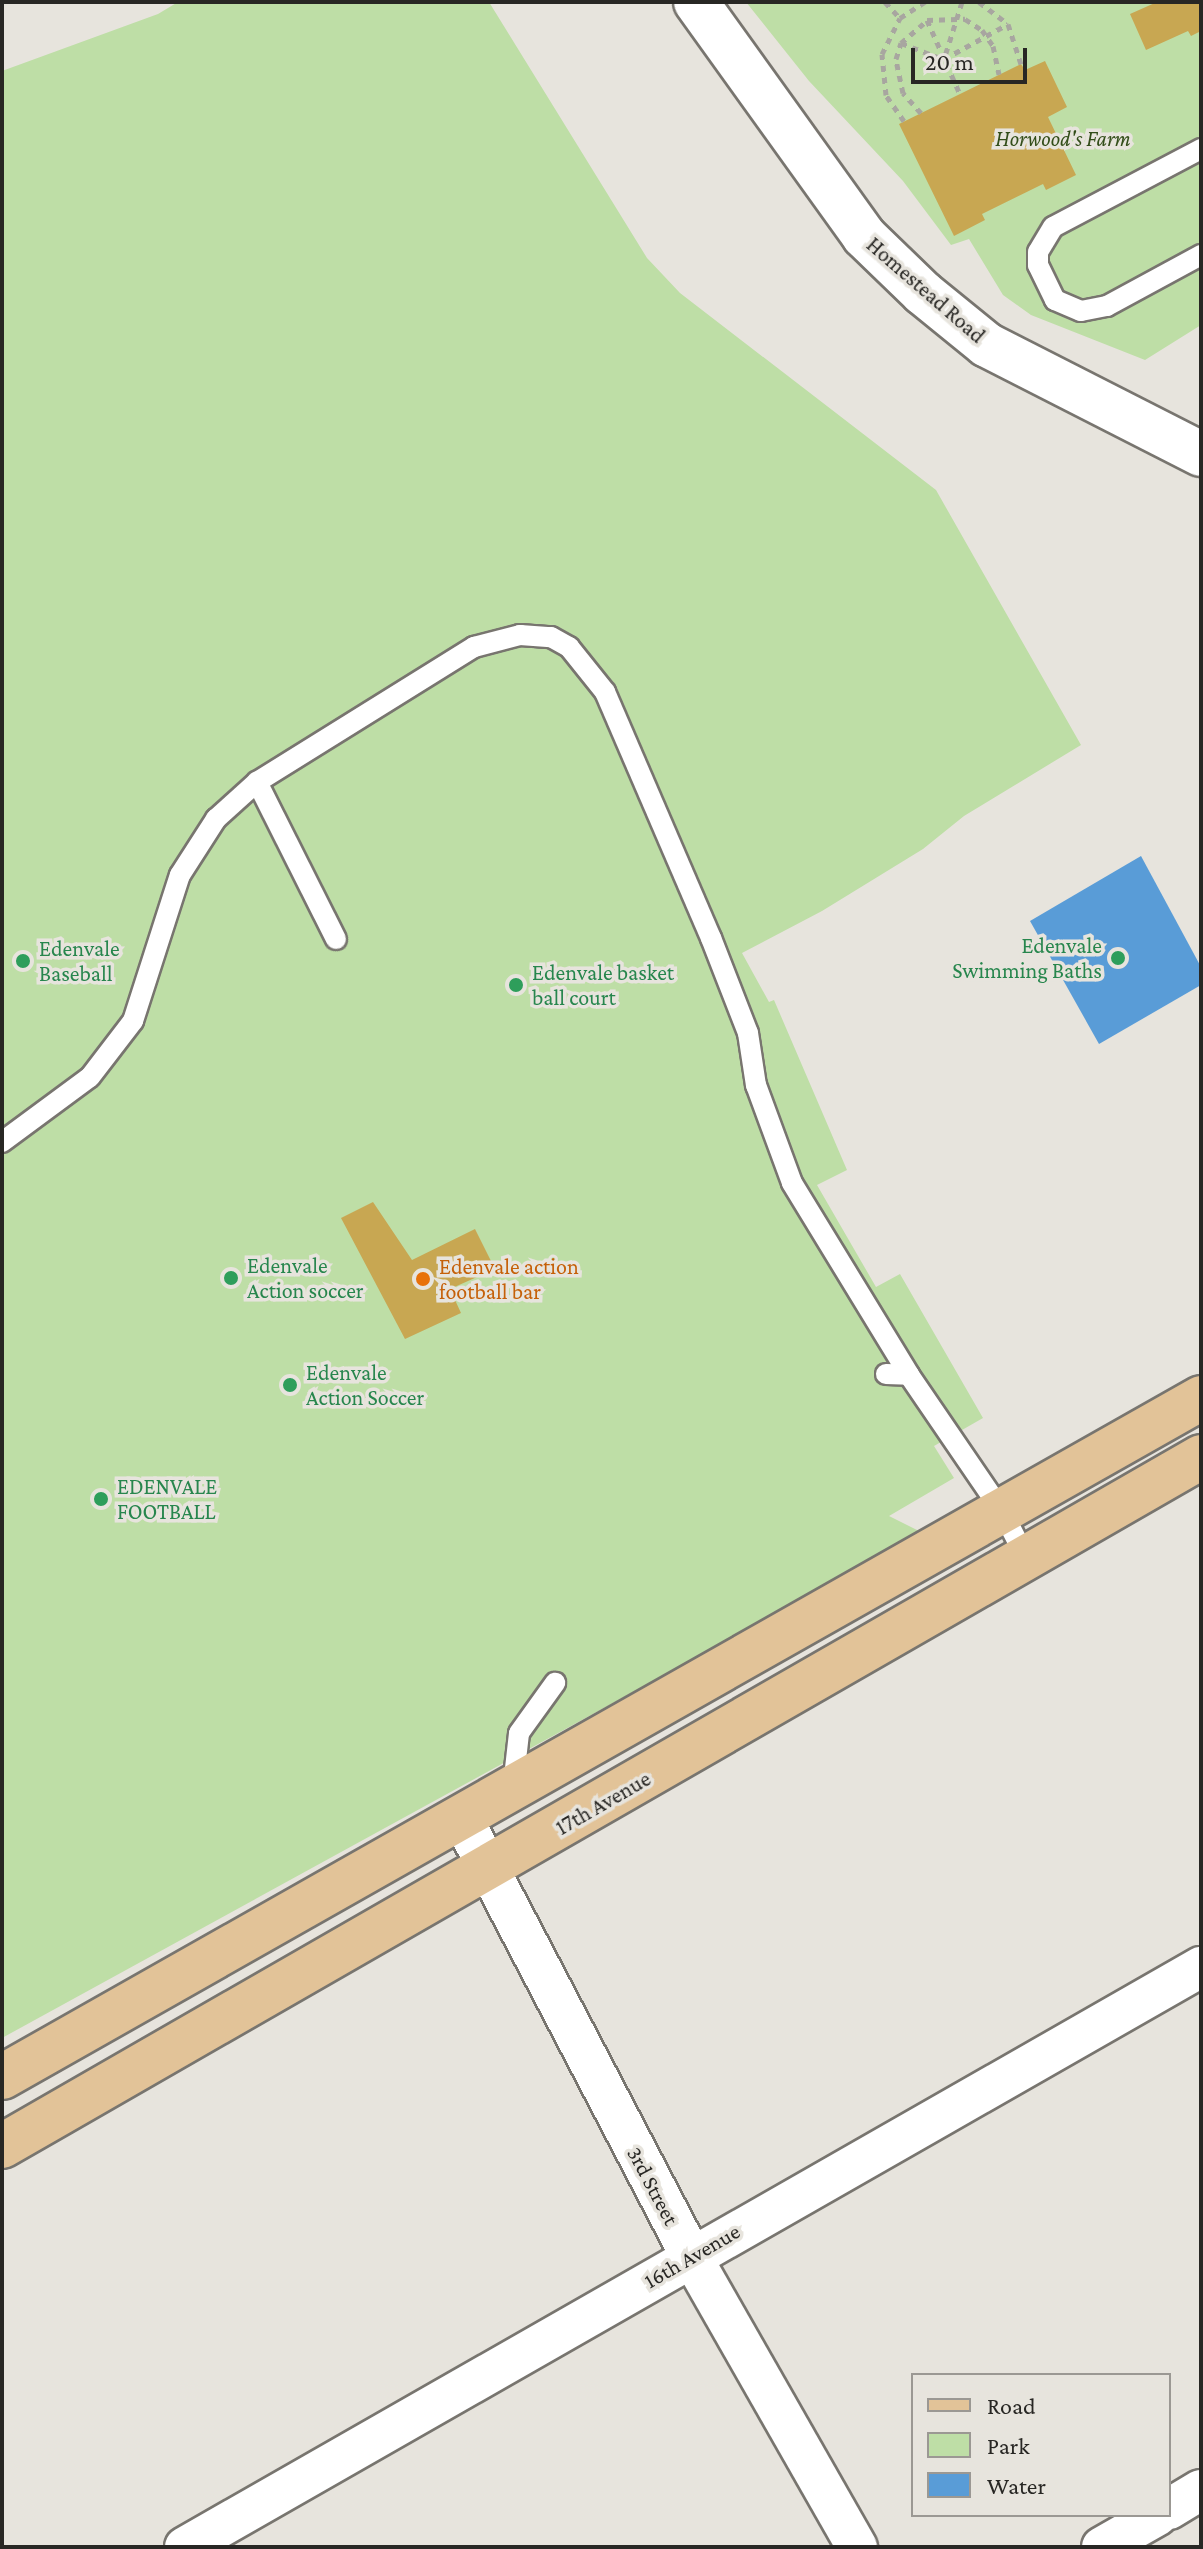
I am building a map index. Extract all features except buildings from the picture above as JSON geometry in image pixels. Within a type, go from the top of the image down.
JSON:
[{"type":"main road","name":"Homestead Road","points":[[696,2],[864,236],[923,293],[987,345],[1201,454]]},
{"type":"main road","points":[[2,2077],[462,1818],[513,1786],[1003,1513],[1201,1398]]},
{"type":"main road","name":"17th Avenue","points":[[2,2146],[487,1871],[1025,1556],[1201,1457]]},
{"type":"street","name":"3rd Street","points":[[462,1818],[487,1871],[691,2256],[857,2547]]},
{"type":"street","name":"16th Avenue","points":[[185,2547],[1201,1967]]},
{"type":"street","points":[[1171,2508],[1201,2490]]},
{"type":"street","points":[[1102,2547],[1154,2517]]},
{"type":"lane","points":[[1201,149],[1053,227],[1038,252],[1038,265],[1043,284],[1055,300],[1081,311],[1107,306],[1201,255]]},
{"type":"lane","points":[[2,1142],[90,1077],[133,1021],[180,875],[216,819],[257,782],[474,647],[520,635],[551,637],[569,647],[605,692],[711,938],[748,1033],[756,1085],[792,1183],[909,1375],[1003,1513],[1025,1556]]},
{"type":"lane","points":[[257,782],[336,939]]},
{"type":"lane","points":[[886,1374],[909,1375]]},
{"type":"lane","points":[[513,1786],[519,1733],[555,1683]]},
{"type":"path","points":[[885,2],[900,18]]},
{"type":"path","points":[[904,121],[886,95],[881,75],[885,44],[900,18],[925,2]]},
{"type":"path","points":[[944,59],[962,2]]},
{"type":"path","points":[[979,2],[1008,24],[1021,64]]},
{"type":"path","points":[[921,113],[897,76],[901,43],[927,20],[956,17],[982,30],[993,46],[999,74]]},
{"type":"path","points":[[927,20],[960,94]]},
{"type":"path","points":[[901,43],[944,59],[1008,24]]},
{"type":"green space","points":[[178,2],[489,2],[647,258],[680,293],[936,490],[1081,745],[964,816],[923,849],[822,911],[742,953],[769,1002],[774,1000],[847,1170],[817,1185],[876,1287],[900,1274],[983,1418],[934,1446],[954,1478],[889,1516],[923,1533],[2,2038],[2,71],[158,14]]},
{"type":"green space","name":"Horwood's Farm","points":[[746,2],[1201,2],[1201,325],[1145,360],[1031,315],[1003,295],[969,239],[951,245],[903,181],[809,81]]},
{"type":"water","points":[[1141,856],[1201,967],[1201,985],[1099,1044],[1030,921]]},
{"type":"place","name":"Edenvale Swimming Baths","points":[[1118,958]]},
{"type":"place","name":"Edenvale Baseball","points":[[23,961]]},
{"type":"place","name":"Edenvale basket ball court","points":[[516,985]]},
{"type":"place","name":"Edenvale Action soccer","points":[[231,1278]]},
{"type":"place","name":"Edenvale action football bar","points":[[423,1279]]},
{"type":"place","name":"Edenvale Action Soccer","points":[[290,1385]]},
{"type":"place","name":"EDENVALE FOOTBALL","points":[[101,1499]]}]
